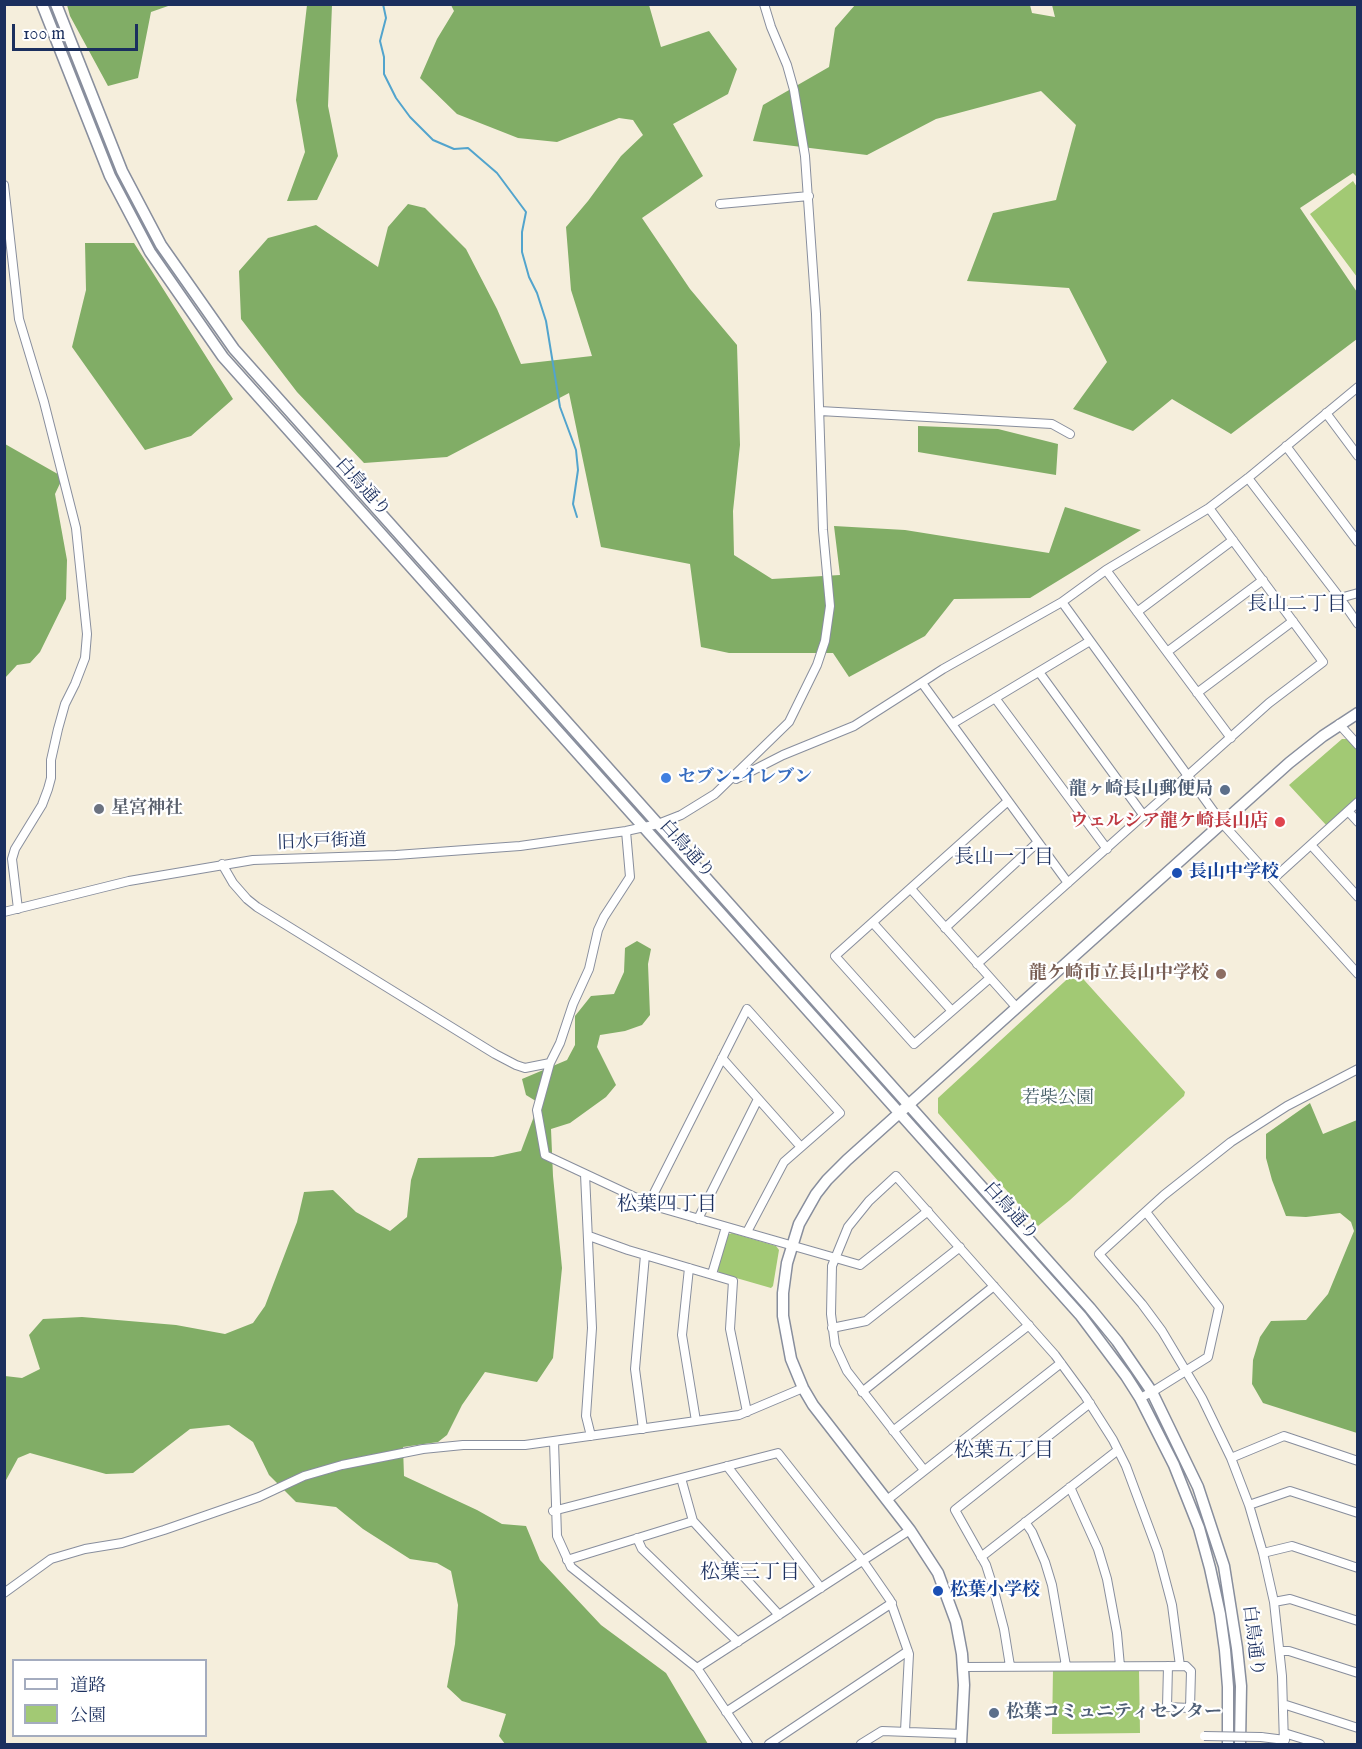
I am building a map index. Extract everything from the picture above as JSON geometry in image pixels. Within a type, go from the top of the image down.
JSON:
[{"type":"main road","name":"白鳥通り","points":[[42,4],[110,176],[150,252],[223,357],[1081,1316],[1106,1348],[1140,1398],[1185,1491],[1210,1568],[1225,1650],[1228,1687],[1228,1744]]},
{"type":"main road","name":"白鳥通り","points":[[56,4],[122,171],[161,245],[234,349],[1090,1308],[1117,1341],[1152,1392],[1198,1487],[1224,1566],[1238,1648],[1241,1686],[1240,1744]]},
{"type":"main road","points":[[961,1739],[963,1667],[959,1638],[951,1606],[931,1560],[826,1423],[803,1388],[790,1359],[783,1316],[784,1279],[791,1245],[807,1207],[827,1180],[1295,758],[1339,724],[1358,713]]},
{"type":"street","points":[[729,782],[789,722],[807,688],[825,641],[830,606],[822,530],[809,196],[798,104],[787,65],[764,4]]},
{"type":"street","points":[[4,185],[19,319],[44,402],[76,528],[87,634],[85,657],[65,704],[58,729],[51,760],[51,778],[48,789],[38,814],[15,849],[12,859],[18,909]]},
{"type":"street","points":[[720,204],[809,196]]},
{"type":"street","points":[[729,782],[783,755],[854,726],[943,669],[1062,602],[1106,570],[1209,508],[1358,387]]},
{"type":"street","points":[[819,411],[1052,424],[1070,434]]},
{"type":"street","points":[[1326,413],[1358,456]]},
{"type":"street","points":[[1286,446],[1358,542]]},
{"type":"street","points":[[1248,478],[1358,624]]},
{"type":"street","points":[[977,964],[1269,703],[1323,662],[1209,508]]},
{"type":"street","points":[[1137,612],[1233,540]]},
{"type":"street","points":[[1106,570],[1231,738]]},
{"type":"street","points":[[1167,652],[1263,580]]},
{"type":"street","points":[[1340,598],[1358,593]]},
{"type":"street","points":[[1062,602],[1222,823],[1358,974]]},
{"type":"street","points":[[1197,693],[1293,621]]},
{"type":"street","points":[[952,724],[1090,641]]},
{"type":"street","points":[[1039,672],[1144,816]]},
{"type":"street","points":[[922,683],[1068,883]]},
{"type":"street","points":[[995,698],[1107,849]]},
{"type":"street","points":[[1339,724],[1358,745]]},
{"type":"street","name":"旧水戸街道","points":[[4,912],[129,881],[222,864],[253,860],[396,855],[520,846],[626,831],[658,824],[681,814],[715,794],[729,782]]},
{"type":"street","points":[[990,978],[914,1044],[836,956],[1008,801]]},
{"type":"street","points":[[1273,879],[1358,802]]},
{"type":"street","points":[[1348,811],[1358,822]]},
{"type":"street","points":[[626,831],[630,877],[604,916],[598,930],[589,969],[550,1063],[537,1110],[545,1155],[649,1203],[860,1265],[928,1211]]},
{"type":"street","points":[[945,928],[1038,842]]},
{"type":"street","points":[[1311,845],[1358,897]]},
{"type":"street","points":[[222,864],[225,873],[240,891],[257,906],[495,1054],[525,1068],[550,1063]]},
{"type":"street","points":[[911,889],[1017,1008]]},
{"type":"street","points":[[873,923],[952,1011]]},
{"type":"street","points":[[649,1203],[747,1009],[840,1113],[783,1162],[747,1233]]},
{"type":"street","points":[[722,1058],[801,1147]]},
{"type":"street","points":[[1284,1739],[1280,1651],[1274,1602],[1249,1505],[1232,1458],[1187,1371],[1142,1304],[1099,1254],[1164,1195],[1231,1142],[1287,1106],[1358,1069]]},
{"type":"street","points":[[698,1218],[758,1099]]},
{"type":"street","points":[[585,1174],[592,1328],[586,1416],[591,1436]]},
{"type":"street","points":[[924,1470],[862,1392],[840,1357],[832,1328],[830,1293],[834,1258],[855,1217],[896,1176],[1061,1363],[1090,1403],[1118,1450],[1147,1518],[1164,1571],[1172,1605],[1180,1666]]},
{"type":"street","points":[[1140,1398],[1208,1357],[1219,1307],[1146,1212]]},
{"type":"street","points":[[712,1274],[726,1227]]},
{"type":"street","points":[[589,1236],[733,1281],[730,1329],[747,1412]]},
{"type":"street","points":[[832,1328],[866,1321],[960,1247]]},
{"type":"street","points":[[644,1429],[635,1369],[645,1255]]},
{"type":"street","points":[[689,1268],[682,1335],[696,1421]]},
{"type":"street","points":[[862,1392],[994,1286]]},
{"type":"street","points":[[893,1431],[1029,1325]]},
{"type":"street","points":[[887,1500],[1061,1363]]},
{"type":"street","points":[[4,1593],[51,1559],[85,1549],[122,1543],[153,1533],[259,1497],[304,1476],[342,1465],[394,1454],[453,1446],[525,1445],[696,1421],[747,1412],[803,1388]]},
{"type":"street","points":[[1010,1666],[1001,1615],[993,1587],[981,1557],[955,1510],[1090,1403]]},
{"type":"street","points":[[1232,1458],[1284,1436],[1358,1461]]},
{"type":"street","points":[[554,1441],[557,1536],[567,1560],[576,1571],[697,1668],[748,1744]]},
{"type":"street","points":[[981,1557],[1118,1450]]},
{"type":"street","points":[[555,1510],[778,1453],[863,1561],[892,1603],[908,1651],[905,1731]]},
{"type":"street","points":[[727,1466],[821,1588]]},
{"type":"street","points":[[681,1478],[693,1521],[779,1615]]},
{"type":"street","points":[[1070,1487],[1098,1549],[1107,1579],[1118,1633],[1120,1666]]},
{"type":"street","points":[[1249,1505],[1290,1491],[1358,1513]]},
{"type":"street","points":[[567,1560],[693,1521]]},
{"type":"street","points":[[1025,1522],[1045,1562],[1052,1585],[1066,1666]]},
{"type":"street","points":[[697,1668],[910,1530]]},
{"type":"street","points":[[637,1538],[642,1549],[738,1642]]},
{"type":"street","points":[[1263,1553],[1292,1546],[1358,1568]]},
{"type":"street","points":[[1274,1602],[1290,1599],[1358,1621]]},
{"type":"street","points":[[726,1712],[892,1603]]},
{"type":"street","points":[[769,1744],[908,1651]]},
{"type":"street","points":[[1280,1651],[1289,1651],[1358,1673]]},
{"type":"street","points":[[963,1667],[1010,1666],[1168,1666],[1180,1666],[1186,1666],[1191,1671],[1190,1708],[1167,1707],[1168,1666]]},
{"type":"street","points":[[1283,1704],[1358,1728]]},
{"type":"street","points":[[861,1744],[882,1731],[905,1731],[961,1739]]},
{"type":"street","points":[[1204,1736],[1261,1737],[1320,1744]]},
{"type":"green space","points":[[67,4],[171,5],[151,12],[138,78],[108,86],[70,16]]},
{"type":"green space","points":[[307,5],[332,5],[328,106],[338,156],[317,200],[287,201],[305,152],[296,100]]},
{"type":"green space","points":[[451,5],[649,5],[661,47],[709,31],[737,69],[728,94],[673,124],[703,176],[642,218],[690,289],[737,345],[740,445],[733,511],[734,555],[772,579],[840,575],[834,526],[905,530],[1049,553],[1065,507],[1141,530],[1030,598],[954,599],[925,636],[849,677],[833,653],[729,653],[701,647],[690,564],[601,547],[569,393],[447,457],[364,463],[297,392],[241,319],[239,271],[268,238],[316,225],[378,267],[388,227],[408,204],[425,208],[466,249],[497,309],[521,364],[592,356],[571,290],[566,227],[621,156],[643,135],[633,120],[619,118],[557,142],[518,138],[457,114],[420,78],[437,39],[454,11]]},
{"type":"green space","points":[[855,5],[1030,5],[1032,13],[1055,17],[1052,5],[1357,5],[1357,177],[1353,173],[1300,208],[1357,292],[1357,339],[1231,434],[1172,399],[1133,431],[1073,409],[1107,362],[1069,288],[967,281],[993,213],[1056,200],[1076,125],[1041,91],[936,119],[867,155],[753,141],[763,105],[829,67],[835,28]]},
{"type":"green space","points":[[1353,181],[1357,187],[1357,277],[1310,214]]},
{"type":"green space","points":[[85,243],[134,243],[233,399],[191,436],[145,450],[72,347],[86,290]]},
{"type":"green space","points":[[918,426],[998,429],[1058,444],[1056,475],[918,452]]},
{"type":"green space","points":[[5,444],[63,477],[55,494],[67,560],[66,599],[40,652],[30,663],[17,665],[5,678]]},
{"type":"green space","points":[[1342,739],[1348,739],[1357,750],[1357,799],[1327,826],[1289,785]]},
{"type":"green space","points":[[637,941],[651,949],[648,964],[650,1015],[642,1025],[625,1031],[600,1035],[597,1047],[616,1085],[606,1097],[570,1123],[551,1129],[562,1268],[553,1358],[537,1382],[485,1372],[462,1405],[447,1435],[438,1442],[403,1447],[404,1476],[502,1524],[526,1526],[540,1560],[601,1625],[666,1673],[708,1744],[505,1744],[499,1736],[506,1714],[462,1701],[447,1687],[455,1644],[458,1605],[451,1571],[437,1563],[410,1559],[363,1529],[336,1507],[296,1502],[269,1475],[253,1442],[229,1425],[190,1429],[133,1473],[106,1474],[30,1453],[18,1458],[5,1482],[5,1376],[22,1378],[40,1369],[29,1335],[43,1319],[82,1317],[176,1325],[225,1334],[253,1323],[265,1306],[297,1222],[304,1192],[333,1190],[356,1212],[390,1231],[407,1217],[411,1180],[418,1158],[493,1157],[521,1151],[539,1103],[526,1095],[522,1079],[567,1060],[575,1045],[575,1016],[591,996],[614,994],[624,972],[625,948]]},
{"type":"green space","name":"若柴公園","points":[[1076,971],[1185,1092],[1184,1096],[1070,1200],[1038,1226],[938,1113],[938,1098]]},
{"type":"green space","points":[[1310,1103],[1323,1134],[1357,1120],[1357,1433],[1263,1403],[1252,1384],[1253,1360],[1260,1337],[1271,1321],[1306,1320],[1328,1294],[1354,1231],[1351,1222],[1340,1213],[1306,1217],[1286,1216],[1272,1180],[1266,1158],[1266,1134]]},
{"type":"green space","points":[[732,1233],[776,1246],[779,1250],[771,1288],[719,1273],[717,1268],[727,1235]]},
{"type":"green space","points":[[1053,1669],[1139,1670],[1140,1733],[1052,1734]]},
{"type":"waterway","points":[[383,4],[386,18],[380,41],[384,57],[384,74],[396,98],[410,117],[433,140],[454,149],[468,148],[497,173],[526,212],[522,232],[522,252],[546,321],[560,407],[576,450],[578,470],[573,504],[577,517]]},
{"type":"place","name":"セブン-イレブン","points":[[666,778]]},
{"type":"place","name":"龍ヶ崎長山郵便局","points":[[1225,790]]},
{"type":"place","name":"星宮神社","points":[[99,809]]},
{"type":"place","name":"ウェルシア龍ケ崎長山店","points":[[1280,822]]},
{"type":"place","name":"長山中学校","points":[[1177,873]]},
{"type":"place","name":"龍ケ崎市立長山中学校","points":[[1221,974]]},
{"type":"place","name":"松葉小学校","points":[[938,1591]]},
{"type":"place","name":"松葉コミュニティセンター","points":[[994,1713]]},
{"type":"district","name":"長山二丁目","points":[[1297,606]]},
{"type":"district","name":"長山一丁目","points":[[1004,859]]},
{"type":"district","name":"松葉四丁目","points":[[667,1206]]},
{"type":"district","name":"松葉五丁目","points":[[1004,1452]]},
{"type":"district","name":"松葉三丁目","points":[[750,1574]]}]
